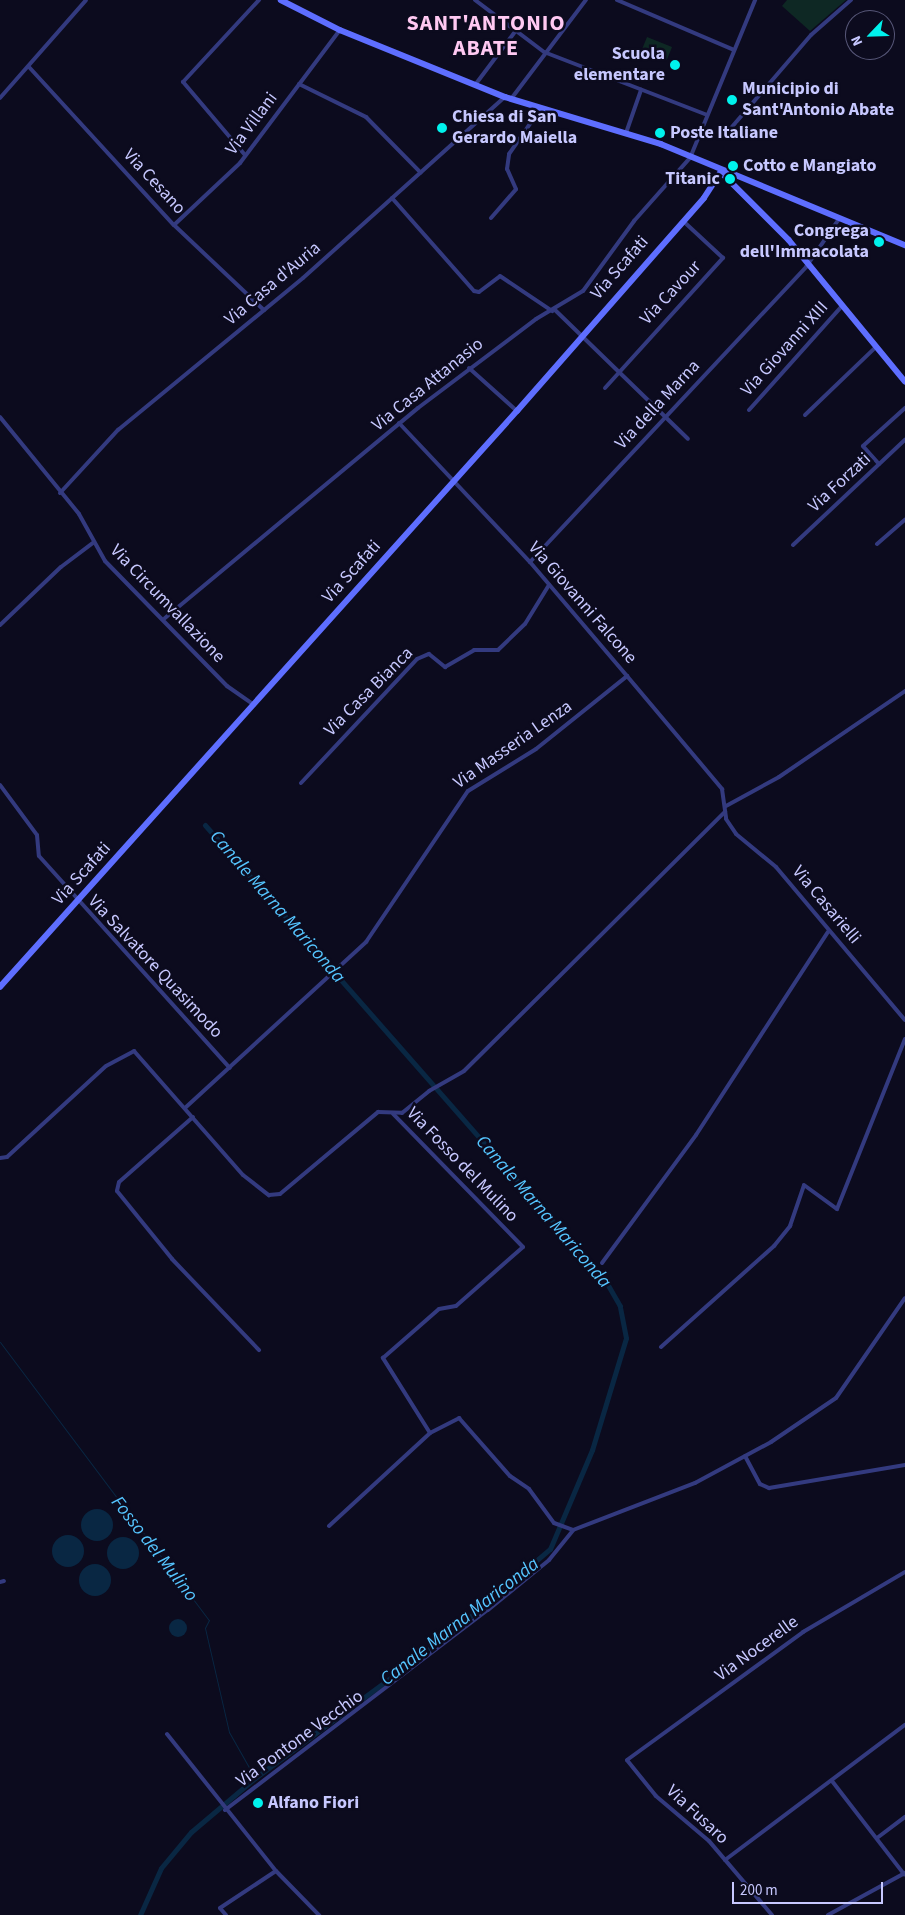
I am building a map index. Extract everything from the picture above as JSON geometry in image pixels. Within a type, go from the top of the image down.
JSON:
[{"type":"street","points":[[0,98],[86,0]]},
{"type":"street","points":[[245,155],[186,90],[183,79],[259,0]]},
{"type":"street","points":[[283,0],[340,30],[508,98],[626,133],[905,245]]},
{"type":"street","points":[[475,0],[514,33],[544,52],[708,115]]},
{"type":"street","name":"Via Casa d'Auria","points":[[60,493],[118,430],[264,310],[508,98],[586,0]]},
{"type":"street","points":[[617,0],[734,50]]},
{"type":"street","name":"Via Casa Attanasio","points":[[165,618],[399,423],[469,368],[554,310],[592,280],[634,221],[690,158],[755,0]]},
{"type":"street","points":[[731,128],[804,42],[850,0]]},
{"type":"street","name":"Via Villani","points":[[174,225],[245,155],[340,30]]},
{"type":"street","points":[[475,85],[514,33]]},
{"type":"street","name":"Via Cesano","points":[[29,67],[174,225],[264,310]]},
{"type":"street","points":[[300,84],[366,116],[421,173]]},
{"type":"street","points":[[626,133],[641,90]]},
{"type":"street","points":[[491,218],[516,189],[507,169],[509,154],[540,108]]},
{"type":"street","points":[[721,172],[789,240],[806,267],[842,306],[905,381]]},
{"type":"street","name":"Via Scafati","points":[[0,987],[517,410],[683,221],[721,172]]},
{"type":"street","points":[[392,198],[474,291],[500,276],[530,292],[582,335],[688,439]]},
{"type":"street","name":"Via della Marna","points":[[530,562],[668,418],[806,267],[839,219]]},
{"type":"street","name":"Via Cavour","points":[[605,388],[723,258],[683,221]]},
{"type":"street","name":"Via Giovanni XIII","points":[[749,410],[842,306]]},
{"type":"street","points":[[805,415],[876,347]]},
{"type":"street","points":[[469,368],[517,410]]},
{"type":"street","points":[[879,464],[863,446],[905,408]]},
{"type":"street","name":"Via Circumvallazione","points":[[0,417],[84,521],[105,561],[165,618],[222,681],[254,705]]},
{"type":"street","name":"Via Giovanni Falcone","points":[[399,423],[455,480],[530,562],[722,789],[726,806]]},
{"type":"street","name":"Via Forzati","points":[[793,545],[905,440]]},
{"type":"street","points":[[877,544],[905,520]]},
{"type":"street","points":[[0,625],[61,567],[94,543]]},
{"type":"street","name":"Via Casa Bianca","points":[[301,783],[417,659],[429,654],[446,667],[474,650],[498,650],[525,624],[549,586]]},
{"type":"street","name":"Via Masseria Lenza","points":[[185,1108],[370,936],[456,803],[536,749],[626,676]]},
{"type":"street","points":[[392,1112],[402,1113],[429,1091],[464,1072],[725,812],[726,806],[779,777],[905,692]]},
{"type":"street","name":"Via Salvatore Quasimodo","points":[[0,785],[37,834],[39,856],[77,902],[230,1068]]},
{"type":"street","name":"Via Casarielli","points":[[725,812],[736,834],[764,853],[828,932],[905,1020]]},
{"type":"street","points":[[602,1263],[696,1135],[828,932]]},
{"type":"street","points":[[661,1347],[774,1246],[790,1226],[804,1185],[837,1209],[905,1039]]},
{"type":"street","name":"Via Fosso del Mulino","points":[[0,1158],[7,1157],[106,1066],[129,1051],[139,1054],[243,1174],[276,1196],[378,1112],[392,1112],[523,1247],[456,1306],[440,1309],[383,1358],[430,1433]]},
{"type":"street","points":[[193,1117],[119,1182],[117,1191],[172,1259],[259,1350]]},
{"type":"street","points":[[329,1526],[430,1433],[459,1418],[510,1476],[528,1489],[554,1523],[570,1529],[695,1483],[745,1456],[836,1398],[905,1298]]},
{"type":"street","points":[[745,1456],[760,1484],[769,1488],[905,1466]]},
{"type":"street","name":"Via Pontone Vecchio","points":[[225,1810],[488,1610],[549,1560],[570,1529]]},
{"type":"street","name":"Via Nocerelle","points":[[630,1757],[803,1632],[905,1572]]},
{"type":"street","points":[[725,1860],[905,1725]]},
{"type":"street","points":[[166,1734],[225,1810],[276,1871],[319,1915]]},
{"type":"street","name":"Via Fusaro","points":[[630,1757],[628,1763],[656,1796],[697,1828],[772,1915]]},
{"type":"street","points":[[828,1915],[904,1873],[832,1781]]},
{"type":"street","points":[[877,1838],[905,1817]]},
{"type":"street","points":[[226,1915],[220,1908],[276,1871]]},
{"type":"green space","points":[[787,0],[846,0],[810,31],[782,6]]},
{"type":"green space","points":[[647,37],[672,47],[667,60],[642,50]]},
{"type":"water","points":[[97,1509],[103,1510],[108,1514],[112,1519],[112,1531],[108,1536],[103,1540],[97,1541],[91,1540],[86,1536],[82,1531],[81,1525],[82,1519],[86,1514],[91,1510]]},
{"type":"water","points":[[68,1535],[74,1536],[79,1540],[83,1545],[83,1557],[79,1562],[74,1566],[68,1567],[62,1566],[57,1562],[53,1557],[52,1551],[53,1545],[57,1540],[62,1536]]},
{"type":"water","points":[[123,1537],[129,1538],[134,1542],[138,1547],[138,1559],[134,1564],[129,1568],[123,1569],[117,1568],[112,1564],[108,1559],[107,1553],[108,1547],[112,1542],[117,1538]]},
{"type":"water","points":[[95,1564],[101,1565],[106,1569],[110,1574],[110,1586],[106,1591],[101,1595],[95,1596],[89,1595],[84,1591],[80,1586],[79,1580],[80,1574],[84,1569],[89,1565]]},
{"type":"water","points":[[174,1619],[182,1619],[187,1624],[185,1635],[174,1637],[169,1632],[169,1624]]},
{"type":"waterway","name":"Canale Marna Mariconda","points":[[140,1915],[161,1868],[191,1832],[255,1778],[452,1632],[550,1549],[592,1450],[626,1338],[620,1306],[606,1282],[205,825]]},
{"type":"waterway","name":"Fosso del Mulino","points":[[0,1342],[209,1620],[205,1628],[229,1732],[255,1778]]},
{"type":"place","name":"Scuola elementare","points":[[675,65]]},
{"type":"place","name":"Municipio di Sant'Antonio Abate","points":[[732,100]]},
{"type":"place","name":"Chiesa di San Gerardo Maiella","points":[[442,128]]},
{"type":"place","name":"Poste Italiane","points":[[660,133]]},
{"type":"place","name":"Cotto e Mangiato","points":[[733,166]]},
{"type":"place","name":"Titanic","points":[[730,179]]},
{"type":"place","name":"Congrega dell'Immacolata","points":[[879,242]]},
{"type":"place","name":"Alfano Fiori","points":[[258,1803]]},
{"type":"district","name":"SANT'ANTONIO ABATE","points":[[486,36]]}]
